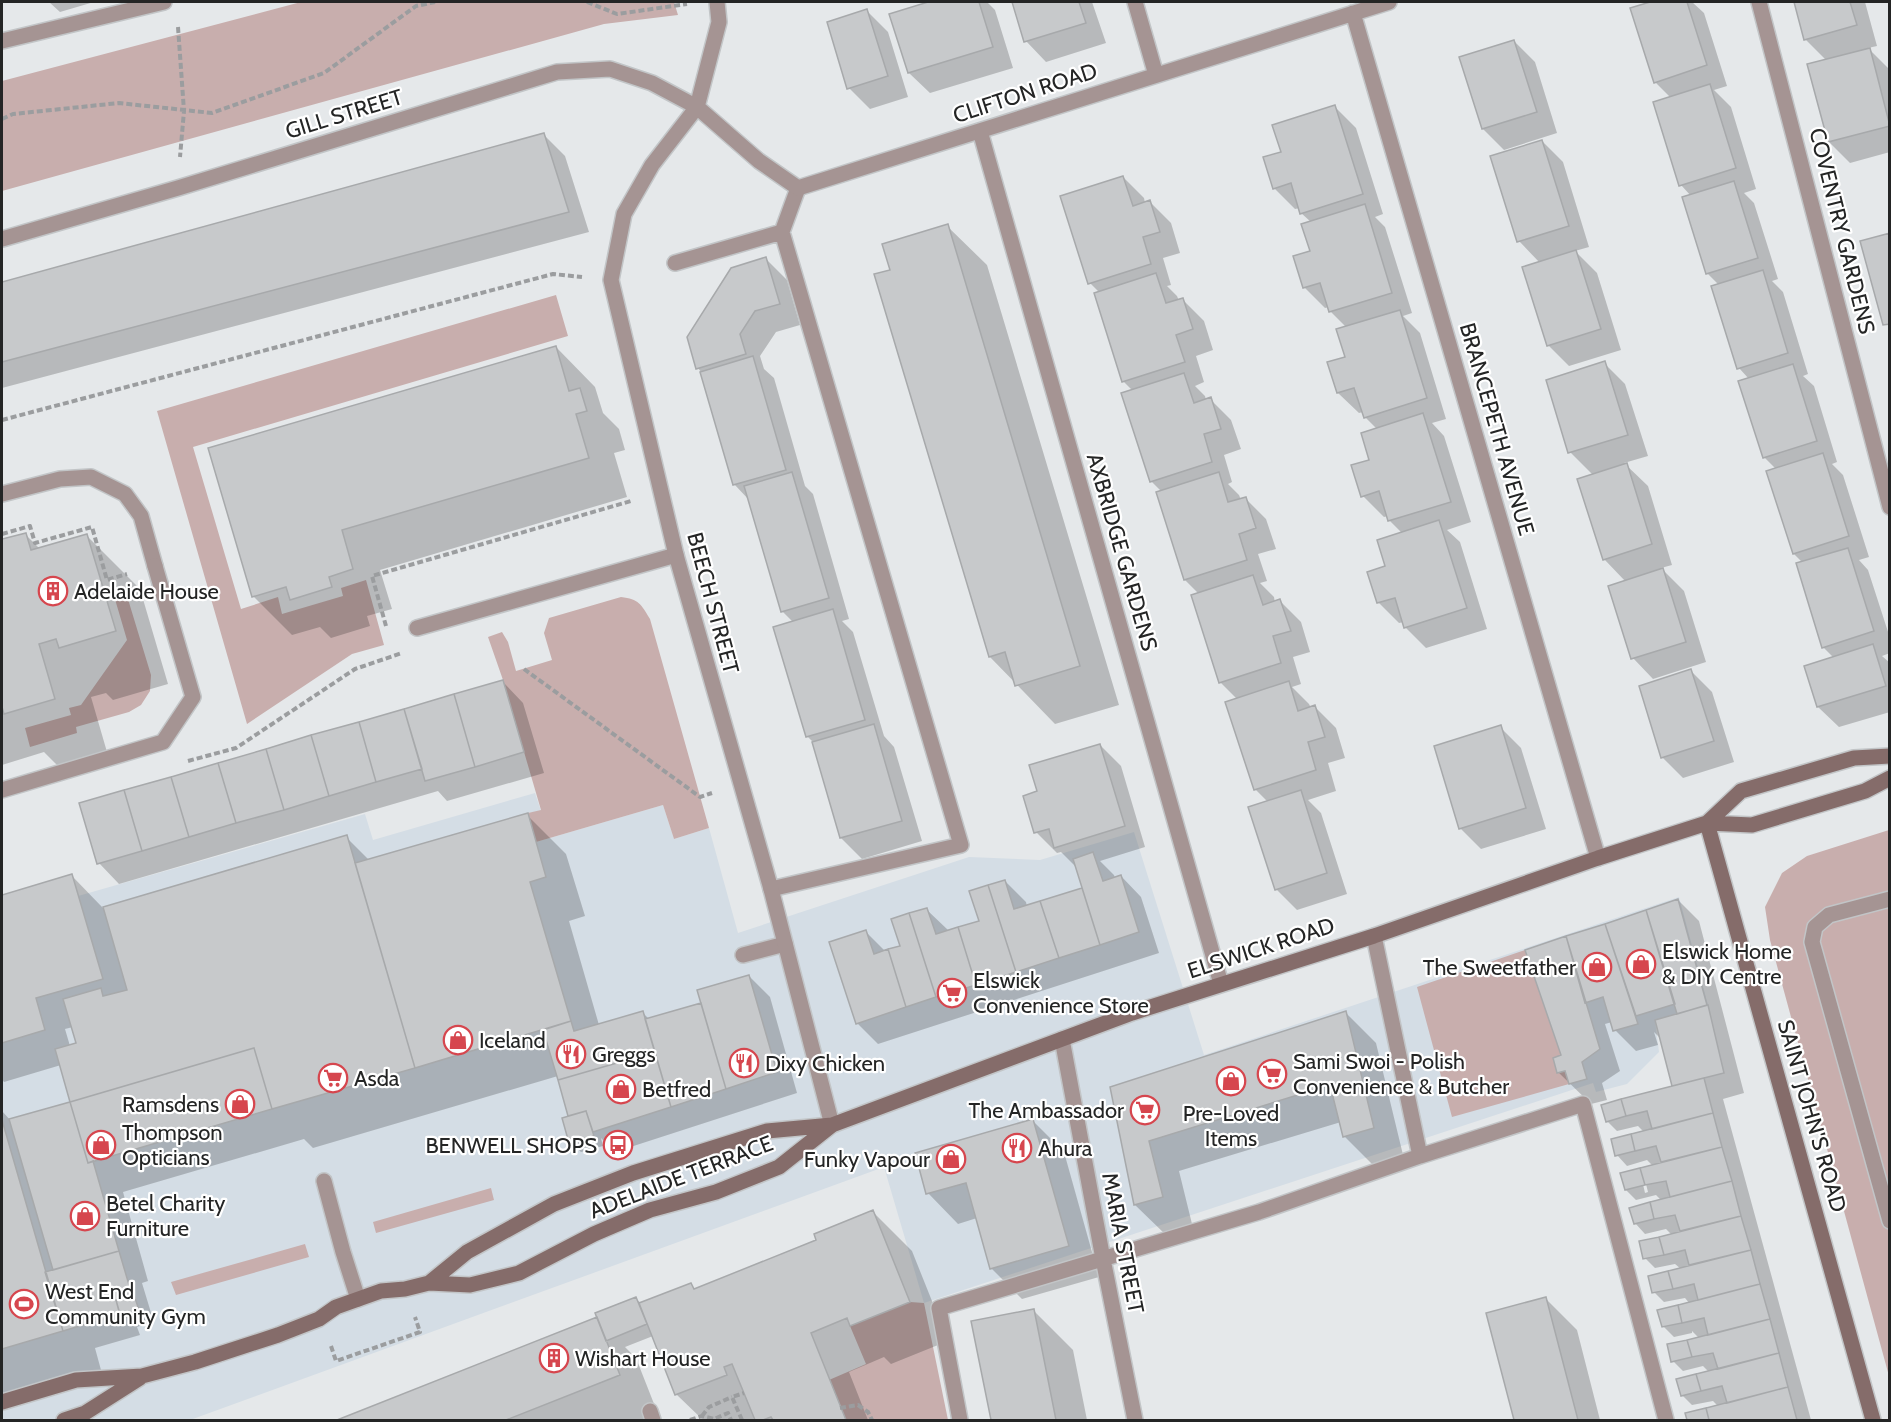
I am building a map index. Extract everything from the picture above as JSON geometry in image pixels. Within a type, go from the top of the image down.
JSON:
[{"type":"main road","name":"ELSWICK ROAD","points":[[1707,823],[1741,791],[1854,758],[1890,756]]},
{"type":"main road","name":"ELSWICK ROAD","points":[[832,1125],[1062,1039],[1221,984],[1374,936],[1598,858],[1707,823],[1752,825],[1864,791],[1890,778]]},
{"type":"main road","name":"SAINT JOHN'S ROAD","points":[[1707,823],[1873,1420]]},
{"type":"main road","name":"ADELAIDE TERRACE","points":[[2,1402],[76,1380],[142,1376],[195,1362],[278,1335],[319,1319],[336,1307],[381,1292],[429,1283],[470,1285],[519,1273],[594,1234],[650,1210],[716,1192],[779,1167],[832,1125]]},
{"type":"main road","name":"ADELAIDE TERRACE","points":[[429,1283],[467,1252],[554,1204],[633,1173],[767,1131],[832,1125]]},
{"type":"main road","name":"ADELAIDE TERRACE","points":[[64,1420],[85,1413],[142,1376]]},
{"type":"street","points":[[2,41],[164,2]]},
{"type":"street","points":[[717,2],[719,22],[696,107],[759,161],[798,188],[782,232],[961,845],[771,889]]},
{"type":"street","points":[[1135,2],[1156,75]]},
{"type":"street","name":"CLIFTON ROAD","points":[[798,188],[1389,2]]},
{"type":"street","name":"COVENTRY GARDENS","points":[[1759,2],[1890,507]]},
{"type":"street","name":"BRANCEPETH AVENUE","points":[[1353,13],[1598,858]]},
{"type":"street","name":"GILL STREET","points":[[2,239],[178,188],[557,72],[610,69],[652,83],[696,107]]},
{"type":"street","name":"BEECH STREET","points":[[696,107],[652,165],[624,214],[611,280],[676,555],[771,889],[832,1125]]},
{"type":"street","name":"AXBRIDGE GARDENS","points":[[980,131],[1221,984]]},
{"type":"street","points":[[675,262],[782,232]]},
{"type":"street","points":[[2,494],[60,479],[91,477],[125,494],[141,516],[193,697],[163,742],[2,789]]},
{"type":"street","points":[[417,628],[676,555]]},
{"type":"street","points":[[1890,899],[1829,915],[1815,927],[1812,942],[1890,1221]]},
{"type":"street","points":[[1374,936],[1420,1156]]},
{"type":"street","points":[[743,955],[785,944]]},
{"type":"street","name":"MARIA STREET","points":[[1062,1039],[1135,1420]]},
{"type":"street","points":[[960,1420],[939,1308],[1259,1212],[1420,1156],[1583,1104],[1666,1420]]},
{"type":"street","points":[[324,1181],[358,1299]]},
{"type":"path","points":[[2,119],[13,114],[119,103],[212,113],[324,72],[416,6],[435,2]]},
{"type":"path","points":[[587,2],[617,14],[692,3]]},
{"type":"path","points":[[178,23],[184,111],[178,188]]},
{"type":"path","points":[[2,420],[553,274],[611,280]]},
{"type":"path","points":[[388,633],[372,576],[661,492]]},
{"type":"path","points":[[2,534],[30,526],[35,543],[92,527],[107,580],[155,566]]},
{"type":"path","points":[[180,763],[236,748],[356,669],[405,652]]},
{"type":"path","points":[[524,669],[700,796]]},
{"type":"path","points":[[330,1344],[336,1361],[420,1332],[412,1307]]},
{"type":"path","points":[[702,1416],[709,1407],[744,1393]]},
{"type":"path","points":[[732,1397],[742,1420]]},
{"type":"path","points":[[840,1408],[858,1404],[868,1412],[872,1420]]},
{"type":"path","points":[[690,1420],[702,1416],[714,1419],[728,1413],[731,1420]]},
{"type":"shaded area","points":[[301,2],[674,2],[678,15],[604,24],[2,191],[2,81]]},
{"type":"shaded area","points":[[556,295],[568,336],[193,447],[241,609],[278,597],[282,614],[343,596],[341,588],[366,580],[384,645],[352,654],[247,724],[157,411]]},
{"type":"shaded area","points":[[124,586],[151,675],[150,691],[141,705],[129,712],[76,727],[77,733],[30,747],[25,728],[71,715],[69,708],[81,705],[127,640],[112,589]]},
{"type":"shaded area","points":[[621,597],[639,603],[650,619],[709,828],[674,839],[663,805],[536,842],[528,813],[541,810],[488,637],[502,632],[508,642],[516,671],[552,660],[544,633],[549,618]]},
{"type":"shaded area","points":[[535,793],[541,811],[528,813],[536,842],[663,805],[674,839],[709,828],[738,933],[969,857],[1040,860],[1134,832],[1204,1055],[1679,897],[1708,1005],[1655,1020],[1659,1052],[1627,1084],[1596,1092],[1593,1083],[924,1303],[884,1167],[190,1420],[2,1420],[2,1043],[45,1030],[36,998],[102,979],[78,896],[365,814],[373,840]]},
{"type":"shaded area","points":[[1889,830],[1889,1376],[1770,940],[1765,907],[1782,873],[1807,856]]},
{"type":"shaded area","points":[[1525,950],[1561,1055],[1553,1058],[1557,1073],[1565,1071],[1569,1084],[1452,1117],[1417,987]]},
{"type":"shaded area","points":[[491,1188],[494,1200],[376,1233],[373,1222]]},
{"type":"shaded area","points":[[305,1244],[309,1257],[176,1295],[171,1282]]},
{"type":"shaded area","points":[[910,1302],[924,1303],[948,1420],[846,1420],[829,1380],[866,1364],[850,1326]]},
{"type":"building","points":[[928,2],[979,2],[993,47],[908,73],[889,14]]},
{"type":"building","points":[[1012,2],[1079,2],[1086,23],[1024,42]]},
{"type":"building","points":[[1650,2],[1687,2],[1707,65],[1654,83],[1630,8]]},
{"type":"building","points":[[1794,2],[1850,2],[1857,25],[1804,40]]},
{"type":"building","points":[[867,9],[888,76],[847,89],[827,22]]},
{"type":"building","points":[[1514,40],[1537,112],[1482,129],[1459,57]]},
{"type":"building","points":[[1870,48],[1890,126],[1828,142],[1807,64]]},
{"type":"building","points":[[1710,84],[1736,168],[1679,186],[1653,102]]},
{"type":"building","points":[[1335,105],[1363,194],[1300,214],[1291,183],[1273,189],[1263,157],[1281,152],[1272,125]]},
{"type":"building","points":[[544,133],[569,212],[2,362],[2,282]]},
{"type":"building","points":[[1542,140],[1569,226],[1517,242],[1490,156]]},
{"type":"building","points":[[1123,176],[1133,206],[1150,200],[1160,232],[1143,237],[1151,264],[1088,284],[1060,196]]},
{"type":"building","points":[[1734,181],[1758,258],[1706,274],[1682,197]]},
{"type":"building","points":[[1365,204],[1392,293],[1329,312],[1320,283],[1303,288],[1293,256],[1310,251],[1301,224]]},
{"type":"building","points":[[948,224],[1080,666],[1015,686],[1005,652],[989,657],[874,274],[890,270],[882,244]]},
{"type":"building","points":[[1890,233],[1890,324],[1883,325],[1860,241]]},
{"type":"building","points":[[1576,250],[1601,329],[1547,346],[1522,267]]},
{"type":"building","points":[[766,257],[780,304],[755,311],[740,334],[746,354],[696,369],[687,337],[731,268]]},
{"type":"building","points":[[1763,270],[1788,353],[1737,369],[1711,286]]},
{"type":"building","points":[[1156,273],[1166,303],[1183,298],[1193,329],[1176,335],[1185,362],[1122,382],[1094,293]]},
{"type":"building","points":[[1400,310],[1427,398],[1364,418],[1354,388],[1337,393],[1327,362],[1345,357],[1336,329]]},
{"type":"building","points":[[556,346],[569,391],[580,388],[587,411],[576,414],[589,458],[342,530],[353,569],[329,577],[332,587],[290,600],[286,587],[252,597],[208,448]]},
{"type":"building","points":[[753,356],[786,470],[733,485],[700,372]]},
{"type":"building","points":[[1605,361],[1628,435],[1568,453],[1546,380]]},
{"type":"building","points":[[1793,364],[1817,441],[1763,458],[1738,381]]},
{"type":"building","points":[[1184,373],[1194,403],[1211,397],[1221,429],[1204,434],[1212,462],[1150,482],[1121,393]]},
{"type":"building","points":[[1423,413],[1451,502],[1388,521],[1379,491],[1361,497],[1351,465],[1369,460],[1361,433]]},
{"type":"building","points":[[1823,453],[1849,536],[1793,554],[1766,471]]},
{"type":"building","points":[[1627,463],[1652,544],[1603,560],[1577,479]]},
{"type":"building","points":[[792,472],[829,598],[781,612],[744,486]]},
{"type":"building","points":[[1219,472],[1228,502],[1246,497],[1256,528],[1239,534],[1247,560],[1184,580],[1156,492]]},
{"type":"building","points":[[1439,520],[1467,608],[1404,628],[1395,598],[1377,603],[1367,572],[1385,566],[1377,540]]},
{"type":"building","name":"Adelaide House","points":[[26,533],[31,550],[87,534],[116,631],[59,648],[56,639],[39,644],[55,699],[4,714],[2,707],[2,539]]},
{"type":"building","points":[[1848,548],[1874,631],[1822,648],[1796,563]]},
{"type":"building","points":[[1663,568],[1686,642],[1631,659],[1608,586]]},
{"type":"building","points":[[1253,575],[1263,605],[1280,599],[1291,631],[1273,636],[1281,663],[1219,683],[1191,595]]},
{"type":"building","points":[[833,609],[865,720],[806,737],[773,627]]},
{"type":"building","points":[[1873,644],[1886,686],[1817,707],[1804,666]]},
{"type":"building","points":[[1691,669],[1714,741],[1661,758],[1639,686]]},
{"type":"building","points":[[503,680],[524,752],[475,767],[454,694]]},
{"type":"building","points":[[1289,681],[1298,711],[1315,705],[1325,737],[1308,742],[1316,770],[1254,790],[1225,702]]},
{"type":"building","points":[[454,694],[475,767],[425,781],[404,709]]},
{"type":"building","points":[[404,709],[422,769],[376,782],[359,722]]},
{"type":"building","points":[[359,722],[376,782],[329,796],[311,735]]},
{"type":"building","points":[[874,724],[902,821],[840,838],[812,742]]},
{"type":"building","points":[[1501,725],[1526,808],[1459,829],[1434,746]]},
{"type":"building","points":[[311,735],[329,796],[284,810],[266,749]]},
{"type":"building","points":[[1100,744],[1125,826],[1054,848],[1049,829],[1034,833],[1023,796],[1037,791],[1029,765]]},
{"type":"building","points":[[266,749],[284,810],[236,823],[218,763]]},
{"type":"building","points":[[218,763],[236,823],[189,837],[171,777]]},
{"type":"building","points":[[171,777],[189,837],[142,851],[124,790]]},
{"type":"building","points":[[124,790],[142,851],[97,864],[79,803]]},
{"type":"building","points":[[1301,790],[1327,873],[1275,890],[1248,807]]},
{"type":"building","points":[[528,813],[546,877],[530,882],[571,1021],[415,1068],[355,863]]},
{"type":"building","points":[[347,835],[415,1068],[272,1109],[254,1048],[70,1102],[55,1049],[76,1043],[63,999],[101,988],[103,996],[127,990],[103,907]]},
{"type":"building","points":[[1093,852],[1103,881],[1121,875],[1139,932],[1100,945],[1073,859]]},
{"type":"building","points":[[72,874],[103,979],[36,998],[45,1030],[2,1043],[2,895]]},
{"type":"building","points":[[1005,880],[1014,909],[1040,901],[1059,958],[1016,972],[988,885]]},
{"type":"building","points":[[988,885],[1016,972],[976,985],[958,927],[979,921],[969,891]]},
{"type":"building","points":[[1082,888],[1100,945],[1059,958],[1040,901]]},
{"type":"building","points":[[1678,899],[1707,1005],[1677,1014],[1646,910]]},
{"type":"building","points":[[927,908],[936,934],[958,927],[976,985],[936,997],[909,913]]},
{"type":"building","name":"Elswick Home & DIY Centre","points":[[1646,910],[1675,1004],[1636,1016],[1605,924]]},
{"type":"building","points":[[909,913],[936,997],[906,1007],[888,949],[900,946],[891,919]]},
{"type":"building","name":"The Sweetfather","points":[[1605,924],[1638,1024],[1613,1031],[1603,997],[1585,1003],[1566,936]]},
{"type":"building","points":[[866,930],[874,954],[888,949],[906,1007],[856,1024],[829,942]]},
{"type":"building","points":[[1566,936],[1600,1049],[1582,1062],[1587,1079],[1569,1084],[1565,1071],[1557,1073],[1553,1058],[1561,1055],[1525,950]]},
{"type":"building","points":[[749,975],[777,1072],[726,1089],[697,990]]},
{"type":"building","points":[[701,1003],[726,1089],[671,1107],[645,1019]]},
{"type":"building","points":[[1708,1005],[1724,1073],[1672,1086],[1655,1020]]},
{"type":"building","points":[[643,1011],[655,1052],[558,1080],[543,1030],[571,1021],[574,1031]]},
{"type":"building","points":[[1346,1011],[1374,1128],[1343,1137],[1330,1085],[1149,1141],[1163,1197],[1134,1205],[1110,1087]]},
{"type":"building","points":[[254,1048],[272,1109],[88,1163],[70,1102]]},
{"type":"building","points":[[655,1052],[671,1107],[593,1132],[586,1111],[568,1116],[558,1080]]},
{"type":"building","points":[[1704,1078],[1713,1113],[1652,1129],[1647,1111],[1626,1116],[1621,1099]]},
{"type":"building","points":[[1621,1099],[1626,1116],[1606,1122],[1601,1105]]},
{"type":"building","points":[[70,1102],[88,1163],[93,1161],[119,1251],[53,1270],[9,1119]]},
{"type":"building","points":[[586,1111],[594,1136],[569,1143],[562,1118]]},
{"type":"building","points":[[1713,1113],[1722,1147],[1661,1162],[1656,1146],[1635,1151],[1631,1134]]},
{"type":"building","points":[[1033,1119],[1069,1246],[990,1269],[966,1183],[926,1194],[915,1153]]},
{"type":"building","points":[[2,1120],[63,1331],[2,1349]]},
{"type":"building","points":[[1631,1134],[1635,1151],[1615,1156],[1611,1139]]},
{"type":"building","points":[[1722,1147],[1732,1181],[1670,1197],[1666,1181],[1645,1185],[1640,1168]]},
{"type":"building","points":[[1640,1168],[1645,1185],[1625,1190],[1620,1173]]},
{"type":"building","points":[[1732,1181],[1741,1216],[1680,1231],[1675,1215],[1654,1219],[1650,1202]]},
{"type":"building","points":[[1650,1202],[1654,1219],[1634,1224],[1629,1208]]},
{"type":"building","points":[[873,1210],[910,1302],[850,1326],[847,1318],[811,1333],[846,1420],[773,1420],[771,1417],[755,1420],[732,1364],[724,1367],[727,1375],[675,1395],[639,1303],[691,1283],[694,1289],[816,1240],[814,1234]]},
{"type":"building","points":[[1741,1216],[1751,1250],[1689,1265],[1685,1250],[1664,1255],[1659,1237]]},
{"type":"building","points":[[1659,1237],[1664,1255],[1643,1259],[1639,1241]]},
{"type":"building","points":[[1751,1250],[1760,1284],[1698,1300],[1694,1284],[1673,1289],[1668,1271]]},
{"type":"building","points":[[119,1251],[132,1295],[116,1300],[120,1314],[63,1331],[45,1272]]},
{"type":"building","points":[[1668,1271],[1673,1289],[1652,1293],[1648,1276]]},
{"type":"building","points":[[1760,1284],[1770,1319],[1708,1335],[1704,1318],[1682,1323],[1678,1305]]},
{"type":"building","points":[[134,1295],[140,1313],[121,1319],[116,1300]]},
{"type":"building","points":[[636,1297],[647,1324],[606,1341],[595,1313]]},
{"type":"building","points":[[1546,1297],[1578,1420],[1514,1420],[1486,1313]]},
{"type":"building","points":[[1678,1305],[1682,1323],[1662,1327],[1657,1310]]},
{"type":"building","points":[[1034,1309],[1056,1420],[991,1420],[971,1321]]},
{"type":"building","name":"Wishart House","points":[[597,1317],[620,1375],[506,1420],[337,1420]]},
{"type":"building","points":[[1770,1319],[1779,1353],[1718,1369],[1713,1353],[1692,1357],[1687,1340]]},
{"type":"building","points":[[1687,1340],[1692,1357],[1671,1362],[1667,1344]]},
{"type":"building","points":[[1779,1353],[1788,1387],[1727,1403],[1722,1386],[1701,1391],[1696,1374]]},
{"type":"building","points":[[1696,1374],[1701,1391],[1681,1396],[1676,1379]]},
{"type":"building","points":[[1788,1387],[1797,1420],[1709,1420],[1706,1408]]},
{"type":"building","points":[[1706,1408],[1709,1420],[1687,1420],[1685,1413]]},
{"type":"place","name":"Adelaide House","points":[[53,591]]},
{"type":"place","name":"Elswick Home & DIY Centre","points":[[1641,964]]},
{"type":"place","name":"The Sweetfather","points":[[1597,967]]},
{"type":"place","name":"Elswick Convenience Store","points":[[952,993]]},
{"type":"place","name":"Iceland","points":[[458,1040]]},
{"type":"place","name":"Greggs","points":[[571,1054]]},
{"type":"place","name":"Dixy Chicken","points":[[744,1063]]},
{"type":"place","name":"Sami Swoi - Polish Convenience & Butcher","points":[[1272,1074]]},
{"type":"place","name":"Asda","points":[[333,1078]]},
{"type":"place","name":"Pre-Loved Items","points":[[1231,1081]]},
{"type":"place","name":"Betfred","points":[[621,1089]]},
{"type":"place","name":"Ramsdens","points":[[240,1104]]},
{"type":"place","name":"The Ambassador","points":[[1145,1110]]},
{"type":"place","name":"Thompson Opticians","points":[[101,1145]]},
{"type":"place","name":"BENWELL SHOPS","points":[[618,1145]]},
{"type":"place","name":"Ahura","points":[[1017,1148]]},
{"type":"place","name":"Funky Vapour","points":[[951,1159]]},
{"type":"place","name":"Betel Charity Furniture","points":[[85,1216]]},
{"type":"place","name":"West End Community Gym","points":[[24,1304]]},
{"type":"place","name":"Wishart House","points":[[554,1358]]}]
